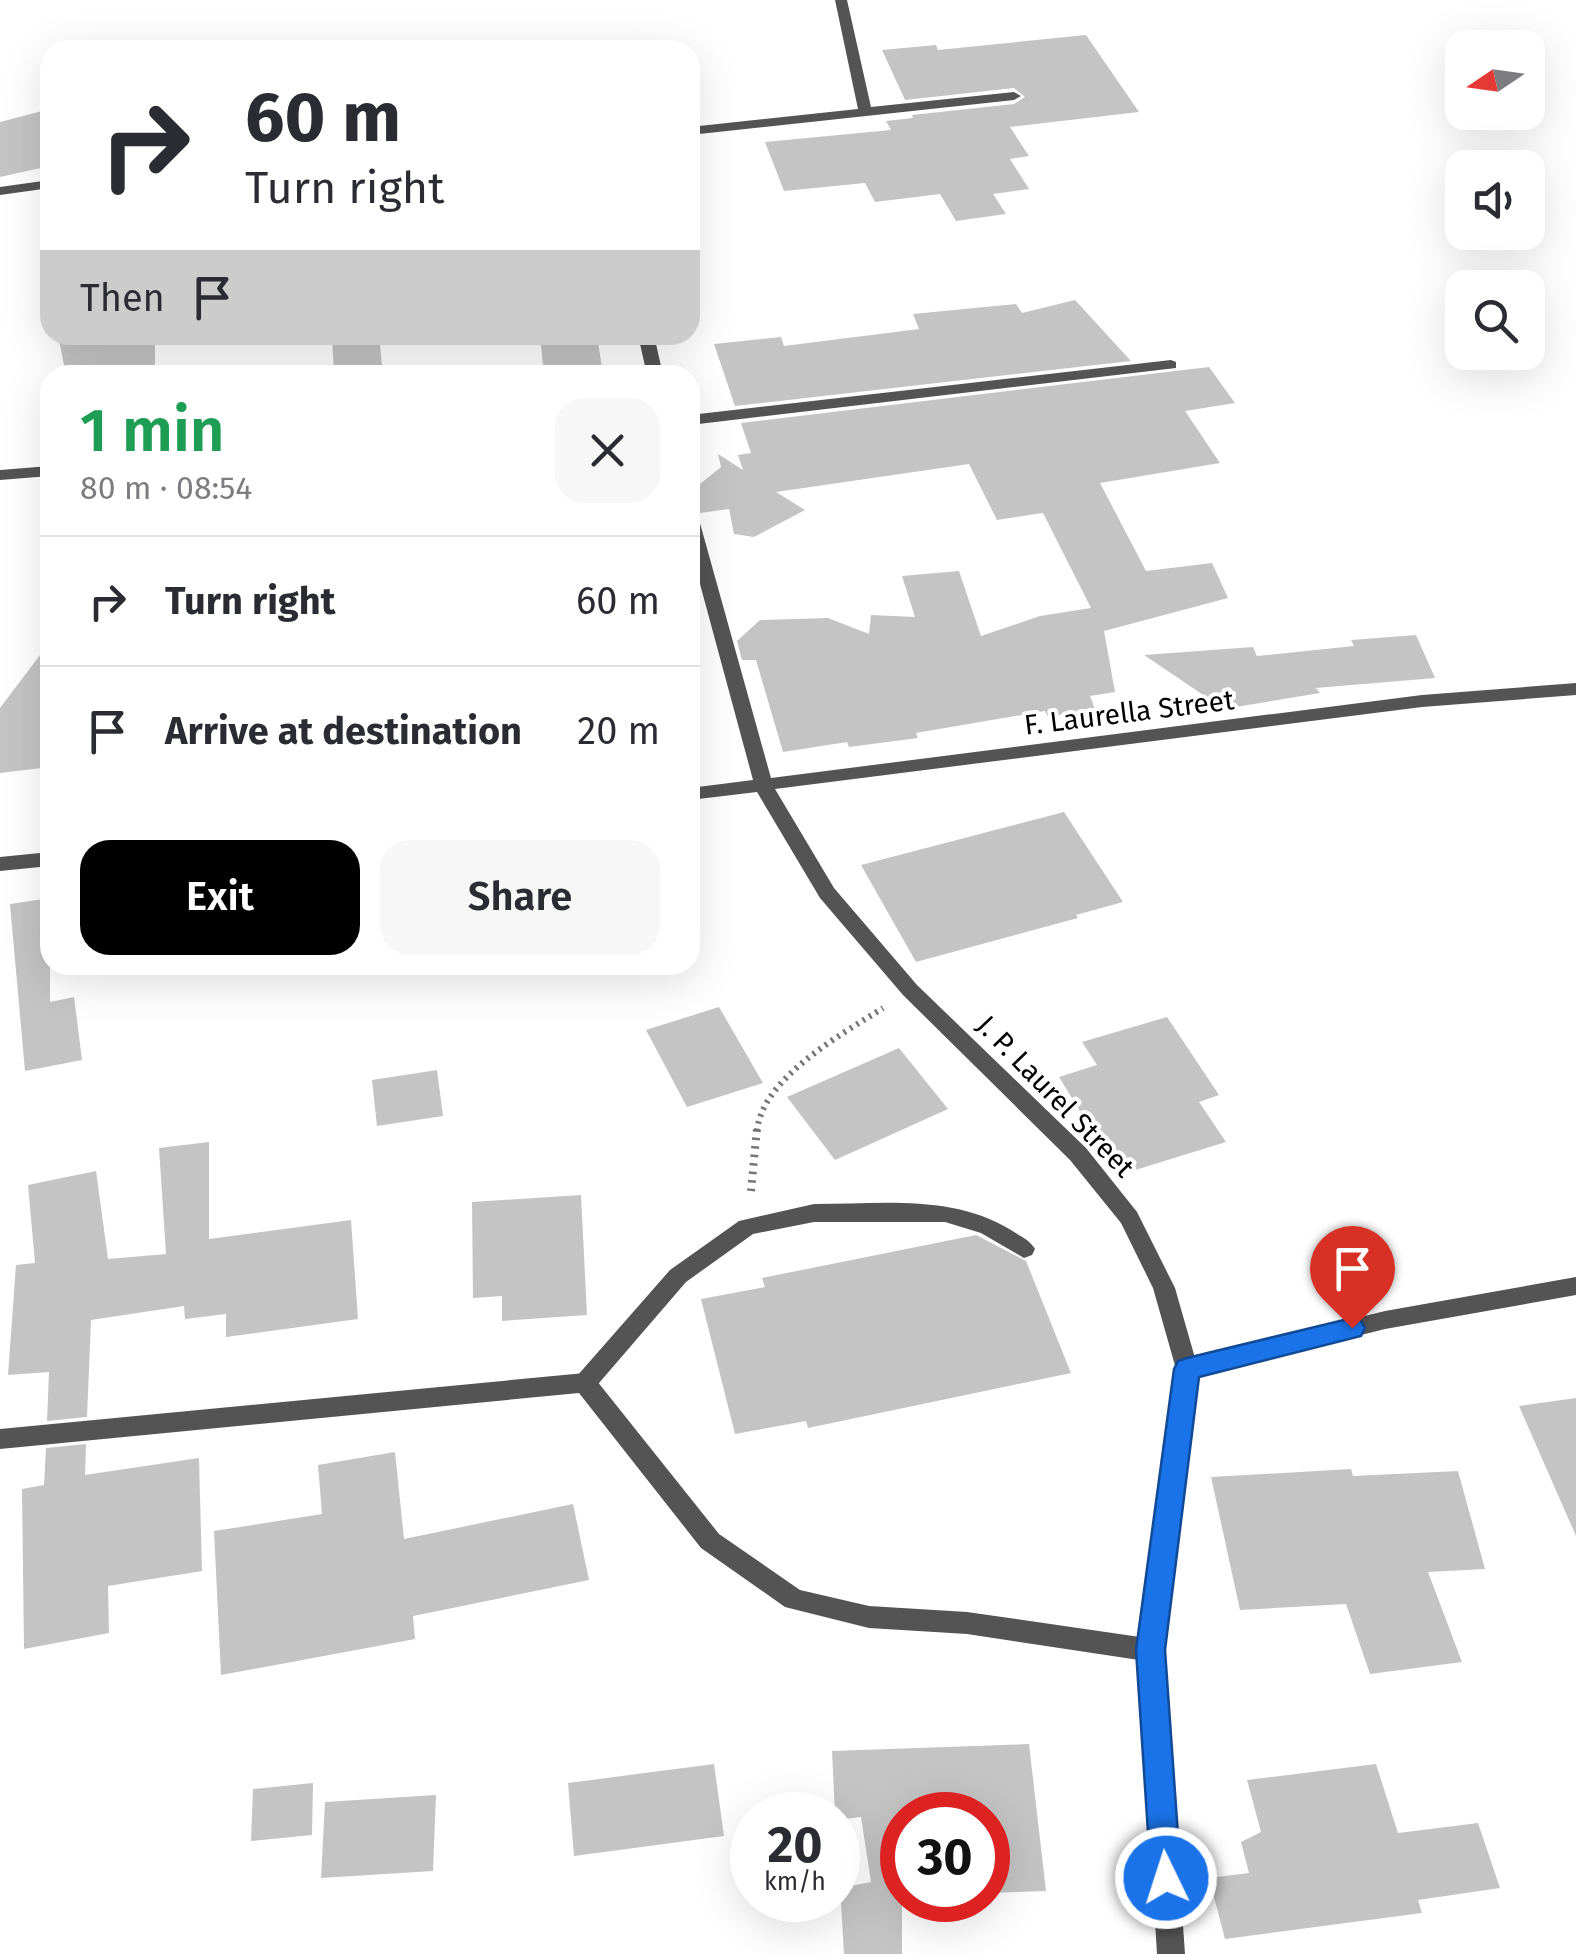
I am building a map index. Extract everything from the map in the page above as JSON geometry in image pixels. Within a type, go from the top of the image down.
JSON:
[{"type":"street","points":[[841,0],[866,113]]},
{"type":"street","points":[[700,129],[1014,96]]},
{"type":"street","points":[[0,192],[40,186]]},
{"type":"street","points":[[700,419],[1171,365]]},
{"type":"street","points":[[0,475],[40,472]]},
{"type":"street","name":"J. P. Laurel Street","points":[[700,553],[764,787],[827,893],[910,990],[1078,1154],[1129,1218],[1164,1288],[1187,1369],[1151,1650],[1171,1954]]},
{"type":"street","name":"F. Laurella Street","points":[[700,793],[1422,702],[1576,690]]},
{"type":"street","points":[[0,864],[40,859]]},
{"type":"street","points":[[0,1439],[586,1383],[678,1276],[747,1227],[814,1213],[945,1213],[988,1227],[1024,1249]]},
{"type":"street","points":[[1187,1369],[1385,1320],[1576,1286]]},
{"type":"street","points":[[586,1383],[710,1541],[794,1599],[869,1617],[967,1622],[1151,1650]]},
{"type":"path","points":[[747,1227],[758,1116],[803,1059],[910,990]]},
{"type":"building","points":[[1086,35],[1139,112],[1010,127],[1029,156],[1010,159],[1029,189],[993,194],[1006,214],[956,221],[940,194],[875,202],[865,183],[784,191],[765,142],[891,130],[886,121],[1014,104],[1025,97],[1014,88],[905,100],[882,50],[936,45],[938,50]]},
{"type":"building","points":[[40,112],[40,168],[0,177],[0,122]]},
{"type":"building","points":[[1075,300],[1131,361],[735,406],[714,344],[781,337],[784,346],[919,329],[913,314],[1016,304],[1022,313]]},
{"type":"building","points":[[60,345],[155,345],[155,365],[64,365]]},
{"type":"building","points":[[332,345],[380,345],[382,365],[333,365]]},
{"type":"building","points":[[541,345],[598,345],[602,365],[543,365]]},
{"type":"building","points":[[1209,367],[1235,403],[1185,411],[1220,463],[1100,483],[1146,571],[1212,563],[1228,598],[1104,631],[1115,692],[1090,696],[1095,709],[1048,717],[1045,711],[916,733],[918,738],[849,747],[847,742],[783,752],[756,660],[742,660],[737,641],[760,620],[828,618],[869,634],[871,615],[915,617],[902,576],[959,571],[981,636],[1040,616],[1091,608],[1043,513],[997,520],[969,464],[776,492],[805,510],[754,537],[734,534],[729,509],[700,513],[700,484],[721,467],[718,454],[743,470],[738,455],[751,453],[741,423]]},
{"type":"building","points":[[1416,635],[1435,678],[1316,688],[1320,693],[1224,709],[1144,655],[1253,647],[1257,656],[1354,646],[1351,640]]},
{"type":"building","points":[[40,655],[40,768],[0,773],[0,708]]},
{"type":"building","points":[[1064,812],[1123,902],[916,962],[861,865]]},
{"type":"building","points":[[40,900],[40,975],[50,975],[50,1002],[74,997],[82,1060],[25,1071],[10,904]]},
{"type":"building","points":[[719,1007],[763,1083],[687,1107],[646,1030]]},
{"type":"building","points":[[1167,1017],[1219,1095],[1199,1102],[1226,1142],[1119,1175],[1059,1077],[1097,1065],[1082,1042]]},
{"type":"building","points":[[899,1048],[948,1109],[835,1160],[787,1097]]},
{"type":"building","points":[[437,1070],[443,1116],[377,1126],[372,1080]]},
{"type":"building","points":[[209,1142],[209,1239],[351,1220],[358,1319],[226,1337],[226,1314],[185,1319],[184,1306],[91,1320],[87,1417],[47,1421],[49,1372],[8,1375],[16,1265],[35,1263],[28,1185],[96,1171],[108,1259],[166,1254],[159,1148]]},
{"type":"building","points":[[581,1195],[587,1315],[502,1321],[502,1296],[473,1298],[472,1202]]},
{"type":"building","points":[[976,1235],[1026,1261],[1071,1373],[808,1428],[806,1421],[735,1434],[701,1299],[765,1287],[762,1278]]},
{"type":"building","points":[[1576,1398],[1576,1536],[1519,1406]]},
{"type":"building","points":[[86,1444],[85,1475],[199,1458],[202,1571],[108,1586],[109,1633],[24,1649],[22,1489],[44,1485],[46,1448]]},
{"type":"building","points":[[395,1452],[404,1539],[573,1504],[589,1580],[413,1616],[415,1639],[221,1675],[214,1531],[322,1514],[318,1465]]},
{"type":"building","points":[[1351,1469],[1353,1476],[1458,1471],[1485,1569],[1428,1572],[1462,1662],[1370,1674],[1346,1604],[1240,1610],[1211,1477]]},
{"type":"building","points":[[1029,1744],[1046,1891],[1010,1892],[1010,1792],[880,1792],[880,1922],[902,1922],[902,1954],[844,1954],[842,1922],[860,1922],[860,1884],[871,1882],[860,1817],[860,1792],[834,1792],[832,1751]]},
{"type":"building","points":[[714,1764],[724,1836],[574,1856],[568,1783]]},
{"type":"building","points":[[1376,1764],[1398,1833],[1478,1823],[1500,1888],[1418,1900],[1422,1913],[1225,1939],[1209,1878],[1249,1873],[1241,1842],[1261,1832],[1247,1780]]},
{"type":"building","points":[[313,1783],[312,1835],[251,1841],[253,1789]]},
{"type":"building","points":[[436,1795],[433,1871],[321,1878],[325,1802]]},
{"type":"route","points":[[1166,1878],[1151,1650],[1187,1369],[1352,1328]]}]
